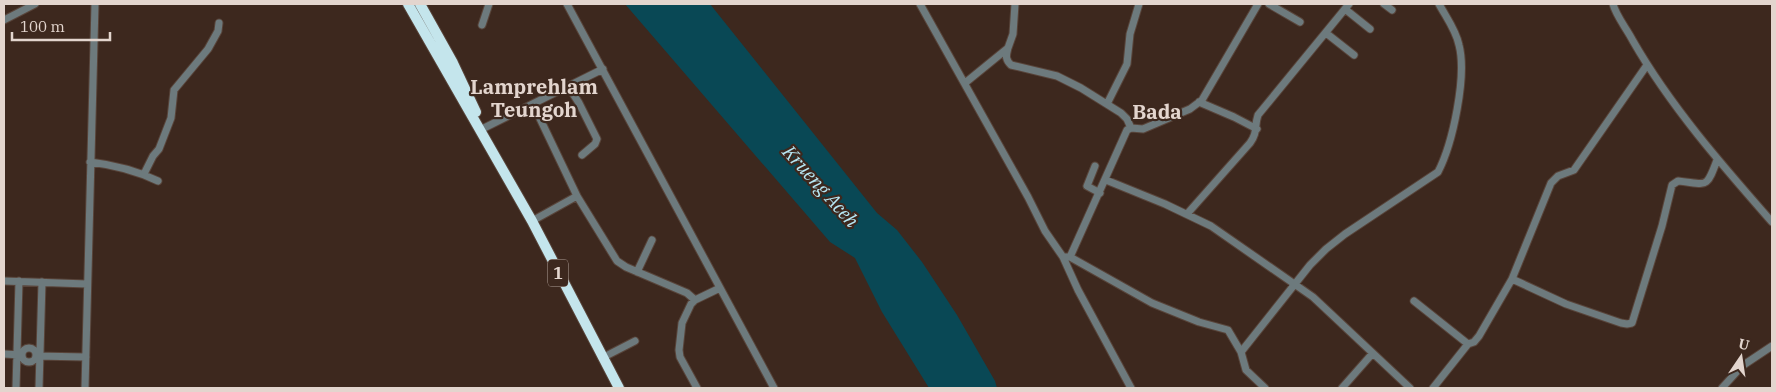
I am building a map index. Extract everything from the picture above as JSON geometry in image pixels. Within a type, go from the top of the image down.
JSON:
[{"type":"highway","name":"1","points":[[408,4],[532,221],[619,388]]},
{"type":"highway","name":"1","points":[[420,4],[453,64],[496,157]]},
{"type":"street","points":[[4,20],[35,4]]},
{"type":"street","points":[[85,388],[95,4]]},
{"type":"street","points":[[482,25],[489,4]]},
{"type":"street","points":[[568,4],[774,388]]},
{"type":"street","points":[[920,4],[1045,231],[1066,257],[1078,290],[1131,388]]},
{"type":"street","points":[[1015,4],[1013,34],[1006,57],[1007,62],[1011,65],[1058,76],[1081,88],[1127,118],[1131,128]]},
{"type":"street","points":[[1107,104],[1127,64],[1130,34],[1139,4]]},
{"type":"street","points":[[1066,257],[1100,193],[1127,130],[1131,128],[1143,129],[1190,109],[1202,100],[1258,4]]},
{"type":"street","points":[[1269,4],[1300,22]]},
{"type":"street","points":[[1384,4],[1392,10]]},
{"type":"street","points":[[1241,352],[1295,284],[1326,249],[1345,234],[1435,175],[1440,168],[1458,103],[1462,59],[1456,35],[1439,4]]},
{"type":"street","points":[[1613,4],[1647,65],[1717,160],[1772,222]]},
{"type":"street","points":[[1187,214],[1250,143],[1255,136],[1255,122],[1258,116],[1347,6],[1370,29]]},
{"type":"street","points":[[144,174],[163,139],[171,118],[174,90],[208,49],[218,31],[218,23]]},
{"type":"street","points":[[1326,33],[1354,55]]},
{"type":"street","points":[[965,83],[1008,48]]},
{"type":"street","points":[[1433,388],[1468,344],[1474,342],[1479,336],[1512,278],[1551,183],[1558,176],[1574,170],[1647,65]]},
{"type":"street","points":[[484,128],[603,68]]},
{"type":"street","points":[[568,86],[597,139],[595,144],[582,155]]},
{"type":"street","points":[[1199,102],[1256,129]]},
{"type":"street","points":[[533,104],[577,196],[617,261],[637,272],[687,293],[695,300]]},
{"type":"street","points":[[1512,278],[1566,304],[1621,323],[1632,323],[1662,226],[1672,185],[1678,181],[1698,184],[1707,183],[1717,160]]},
{"type":"street","points":[[90,162],[118,166],[144,174],[158,182]]},
{"type":"street","points":[[1095,166],[1087,186],[1100,193]]},
{"type":"street","points":[[1106,180],[1211,226],[1313,297],[1410,388]]},
{"type":"street","points":[[532,221],[577,196]]},
{"type":"street","points":[[637,272],[652,240]]},
{"type":"street","points":[[1066,257],[1152,303],[1199,322],[1228,330],[1241,352],[1246,370],[1265,388]]},
{"type":"street","points":[[4,281],[87,284]]},
{"type":"street","points":[[16,388],[19,355],[19,281]]},
{"type":"street","points":[[38,388],[42,282]]},
{"type":"street","points":[[697,388],[680,357],[682,322],[695,300],[720,288]]},
{"type":"street","points":[[1414,301],[1468,344]]},
{"type":"street","points":[[602,358],[635,341]]},
{"type":"street","points":[[1722,388],[1742,366],[1772,346]]},
{"type":"street","points":[[4,354],[19,355]]},
{"type":"street","points":[[1342,388],[1372,354]]},
{"type":"street","points":[[19,355],[22,360],[28,363],[33,362],[38,356]]},
{"type":"street","points":[[38,356],[86,357]]},
{"type":"water","name":"Krueng Aceh","points":[[625,4],[710,4],[877,213],[897,230],[922,262],[957,315],[995,381],[997,388],[929,388],[882,312],[855,258],[830,242]]},
{"type":"district","name":"Lamprehlam Teungoh","points":[[534,98]]},
{"type":"district","name":"Bada","points":[[1157,111]]}]
